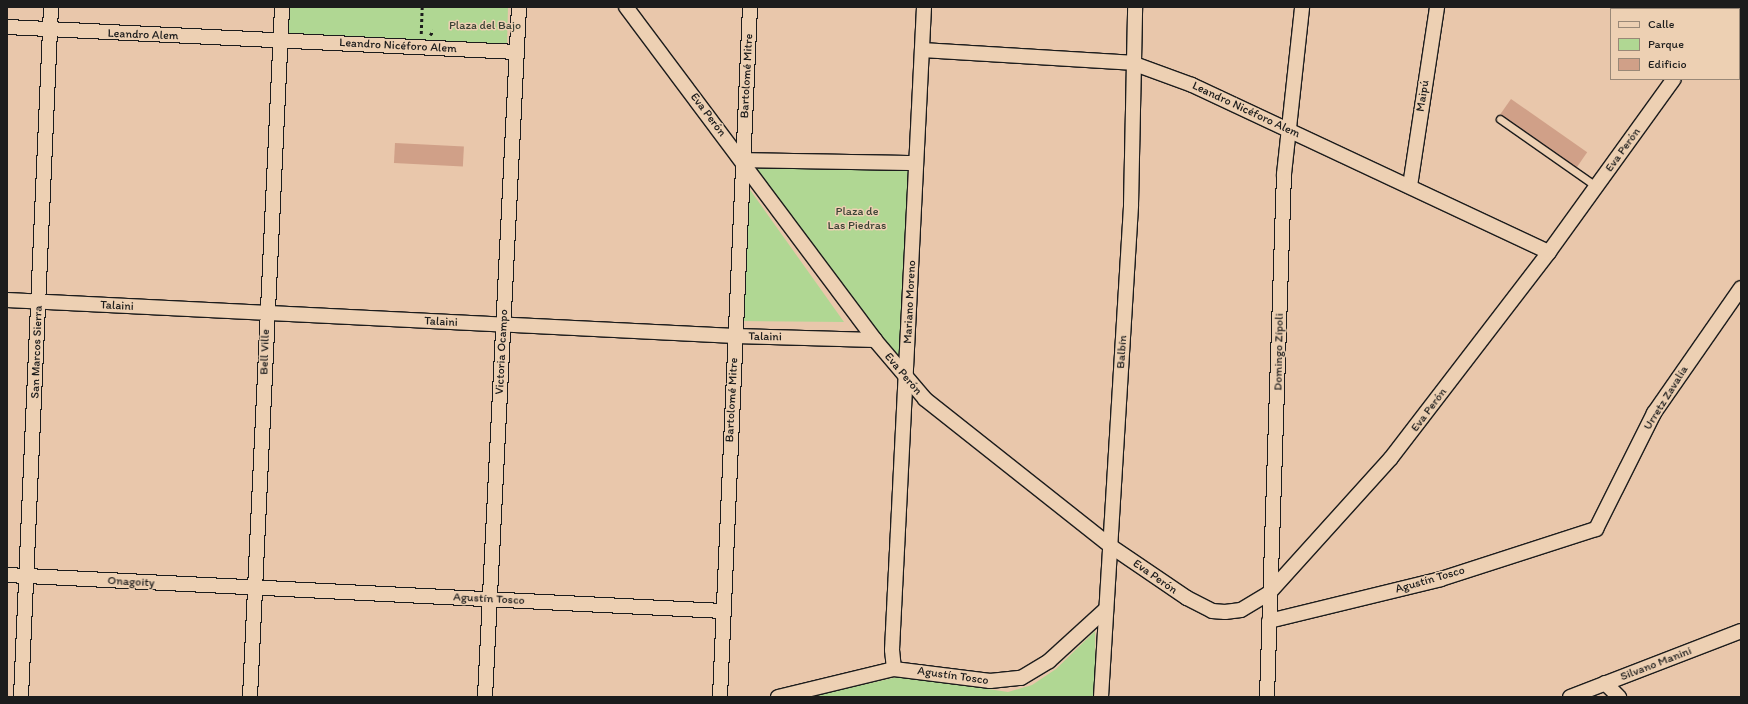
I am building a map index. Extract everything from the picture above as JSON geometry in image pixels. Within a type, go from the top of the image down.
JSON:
[{"type":"street","name":"San Marcos Sierra","points":[[21,697],[40,301],[48,30],[51,7]]},
{"type":"street","name":"Bell Ville","points":[[250,697],[282,7]]},
{"type":"street","name":"Victoria Ocampo","points":[[485,697],[519,7]]},
{"type":"street","name":"Eva Perón","points":[[626,7],[743,160],[875,340],[906,379],[948,420],[1109,545],[1187,598],[1212,611],[1241,610],[1269,593],[1409,437],[1549,252],[1673,80]]},
{"type":"street","name":"Bartolomé Mitre","points":[[720,697],[750,7]]},
{"type":"street","name":"Mariano Moreno","points":[[894,669],[892,650],[924,7]]},
{"type":"street","name":"Balbín","points":[[1102,697],[1109,545],[1131,205],[1132,63],[1135,7]]},
{"type":"street","name":"Domingo Zípoli","points":[[1267,697],[1269,593],[1287,129],[1302,7]]},
{"type":"street","name":"Maipú","points":[[1410,186],[1437,7]]},
{"type":"street","name":"Leandro Alem","points":[[7,26],[48,30],[280,41]]},
{"type":"street","name":"Leandro Nicéforo Alem","points":[[280,41],[516,52]]},
{"type":"street","name":"Leandro Nicéforo Alem","points":[[922,50],[1132,63],[1192,85],[1549,252]]},
{"type":"street","points":[[743,160],[916,163]]},
{"type":"street","name":"Urretz Zavalía","points":[[1589,533],[1600,523],[1657,408],[1741,288]]},
{"type":"street","name":"Talaini","points":[[7,300],[735,336],[875,340]]},
{"type":"street","name":"Agustín Tosco","points":[[1269,621],[1441,579],[1589,533]]},
{"type":"street","name":"Onagoity","points":[[7,575],[256,589]]},
{"type":"street","name":"Agustín Tosco","points":[[256,589],[723,611]]},
{"type":"street","name":"Agustín Tosco","points":[[778,697],[894,669],[990,681],[1021,678],[1049,661],[1106,609]]},
{"type":"street","name":"Silvano Manini","points":[[1570,697],[1741,631]]},
{"type":"street","points":[[1605,683],[1619,697]]},
{"type":"lane","points":[[1500,119],[1597,187]]},
{"type":"path","points":[[421,39],[422,7]]},
{"type":"green space","name":"Plaza del Bajo","points":[[288,7],[508,7],[507,46],[287,36]]},
{"type":"green space","name":"Plaza de Las Piedras","points":[[743,160],[916,163],[906,379]]},
{"type":"green space","points":[[748,187],[844,322],[741,321]]},
{"type":"green space","points":[[1095,631],[1096,697],[808,697],[902,676],[1008,692],[1032,685],[1056,669]]},
{"type":"building","points":[[1511,99],[1587,152],[1576,168],[1500,115]]},
{"type":"building","points":[[395,143],[464,147],[463,167],[394,163]]}]
